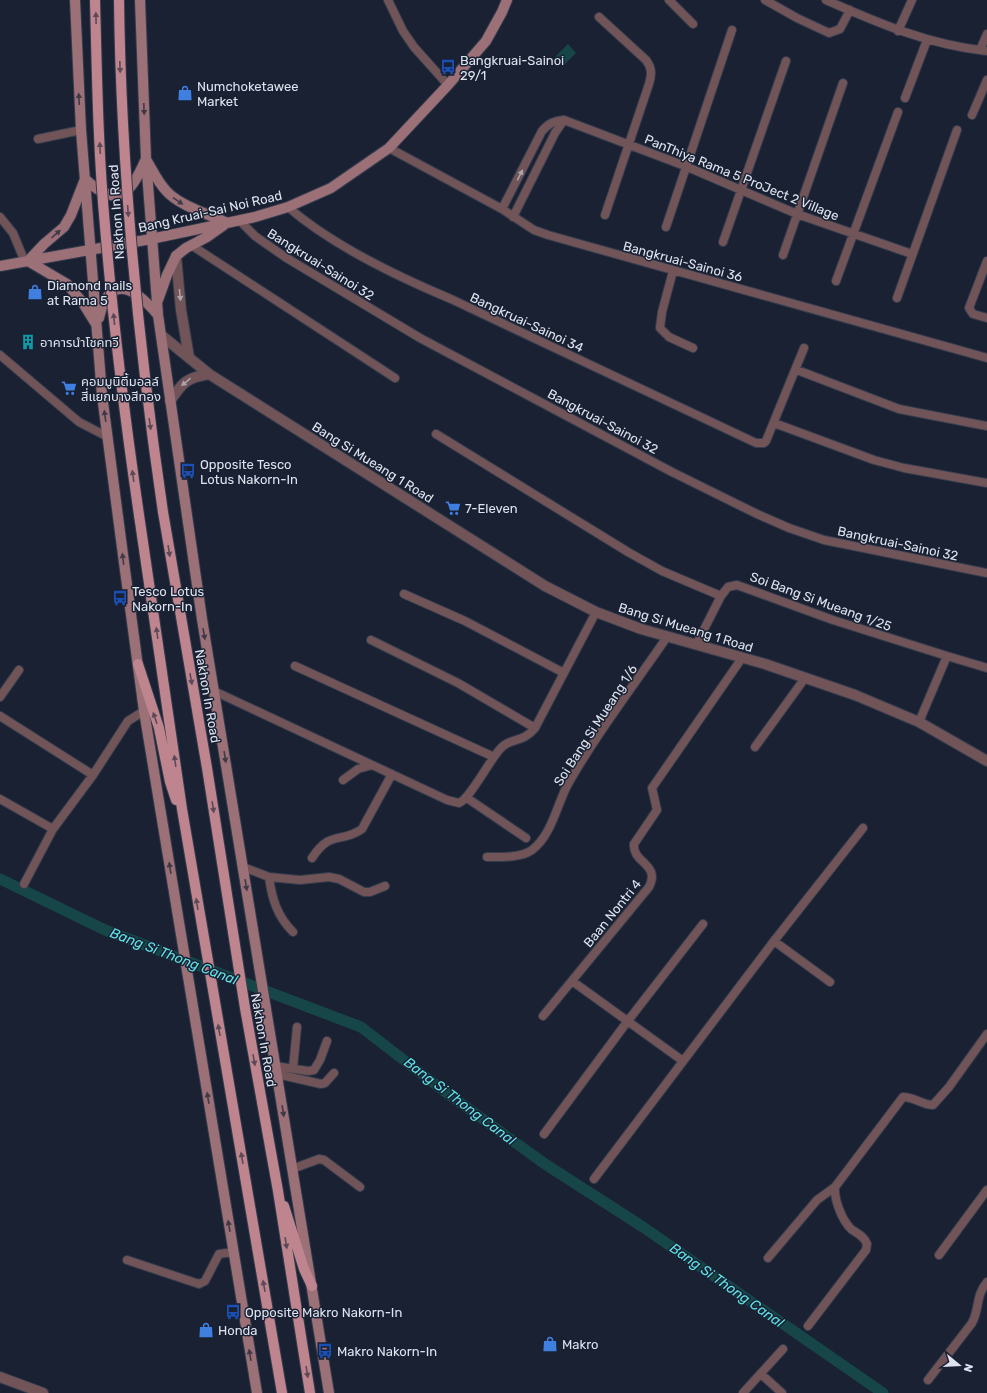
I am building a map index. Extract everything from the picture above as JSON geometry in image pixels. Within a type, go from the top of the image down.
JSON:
[{"type":"main road","points":[[75,0],[81,130],[102,395],[144,711],[257,1393]]},
{"type":"main road","name":"Nakhon In Road","points":[[95,0],[97,91],[105,225],[118,364],[182,809],[214,1004],[282,1393]]},
{"type":"main road","name":"Nakhon In Road","points":[[119,0],[123,130],[136,309],[163,512],[207,768],[245,1008],[278,1191],[310,1393]]},
{"type":"main road","name":"Nakhon In Road","points":[[140,0],[146,159],[158,315],[180,476],[214,691],[329,1393]]},
{"type":"main road","name":"Bang Kruai-Sai Noi Road","points":[[0,266],[151,239],[227,223],[288,207],[331,188],[389,148],[448,85],[486,41],[507,0]]},
{"type":"main road","points":[[85,179],[100,193],[108,196],[118,195],[126,192],[134,185],[146,159]]},
{"type":"main road","points":[[146,159],[158,179],[172,196],[182,204],[227,223]]},
{"type":"main road","points":[[85,179],[66,224],[26,261],[55,277],[73,290],[97,325]]},
{"type":"main road","points":[[157,304],[167,275],[176,256],[191,245],[208,237],[227,223]]},
{"type":"main road","points":[[97,325],[104,301],[110,292],[119,289],[130,290],[139,295],[158,315]]},
{"type":"main road","points":[[138,664],[159,728],[174,797],[182,809]]},
{"type":"main road","points":[[278,1191],[289,1216],[304,1269],[312,1286]]},
{"type":"street","points":[[388,0],[403,31],[414,47],[448,85]]},
{"type":"street","points":[[669,0],[693,24]]},
{"type":"street","points":[[765,0],[797,18],[829,33],[840,29],[850,10]]},
{"type":"street","points":[[826,0],[898,31],[927,40],[984,50],[987,34]]},
{"type":"street","points":[[898,31],[912,0]]},
{"type":"street","points":[[599,17],[651,66],[652,77],[605,215]]},
{"type":"street","points":[[666,227],[685,166],[732,30]]},
{"type":"street","points":[[905,98],[927,40]]},
{"type":"street","points":[[723,242],[786,61]]},
{"type":"street","points":[[972,115],[987,80]]},
{"type":"street","points":[[783,255],[843,82]]},
{"type":"street","points":[[836,281],[898,112]]},
{"type":"street","points":[[502,209],[542,132],[554,121],[564,120]]},
{"type":"street","points":[[513,217],[555,133],[564,120]]},
{"type":"street","name":"PanThiya Rama 5 ProJect 2 Village","points":[[564,120],[685,166],[797,214],[912,254]]},
{"type":"street","points":[[38,139],[81,130]]},
{"type":"street","points":[[896,298],[957,130]]},
{"type":"street","name":"Bangkruai-Sainoi 36","points":[[389,148],[502,209],[513,217],[548,236],[987,358]]},
{"type":"street","name":"Bangkruai-Sainoi 34","points":[[288,207],[309,225],[411,282],[458,302],[756,443],[764,443],[774,423]]},
{"type":"street","points":[[0,217],[12,233],[26,261]]},
{"type":"street","name":"Bangkruai-Sainoi 32","points":[[239,220],[255,236],[285,257],[414,335],[672,472],[757,514],[789,528],[824,540],[987,573]]},
{"type":"street","points":[[191,245],[395,378]]},
{"type":"street","points":[[176,256],[181,310],[189,357]]},
{"type":"street","points":[[987,261],[969,308],[974,314],[987,318]]},
{"type":"street","points":[[673,271],[662,312],[660,328],[669,337],[693,348]]},
{"type":"street","name":"Bang Si Mueang 1 Road","points":[[161,335],[209,374],[546,586],[596,612],[667,637],[742,658],[855,696],[919,722],[985,757]]},
{"type":"street","points":[[804,348],[797,370],[774,423],[882,462],[904,468],[987,483]]},
{"type":"street","points":[[0,355],[79,422],[108,437]]},
{"type":"street","points":[[797,370],[899,409],[987,426]]},
{"type":"street","points":[[170,401],[184,382],[189,378],[209,374]]},
{"type":"street","points":[[436,434],[628,552],[662,571],[721,596]]},
{"type":"street","name":"Soi Bang Si Mueang 1/25","points":[[696,645],[721,596],[731,585],[742,586],[833,620],[947,656]]},
{"type":"street","points":[[404,594],[465,621],[564,673]]},
{"type":"street","points":[[214,691],[447,800],[459,803],[465,800],[502,747],[524,739],[535,728],[596,612]]},
{"type":"street","name":"Soi Bang Si Mueang 1/6","points":[[487,857],[522,854],[532,850],[537,844],[549,827],[569,783],[667,637]]},
{"type":"street","points":[[371,640],[458,683],[535,728]]},
{"type":"street","points":[[919,722],[947,656],[987,668]]},
{"type":"street","name":"Baan Nontri 4","points":[[542,1016],[649,888],[652,881],[651,871],[633,848],[634,844],[657,810],[652,788],[742,658]]},
{"type":"street","points":[[295,666],[494,757]]},
{"type":"street","points":[[0,697],[19,670]]},
{"type":"street","points":[[754,747],[805,678]]},
{"type":"street","points":[[24,884],[52,829],[93,775],[128,721],[144,711]]},
{"type":"street","points":[[0,716],[93,775]]},
{"type":"street","points":[[343,780],[358,769],[372,765]]},
{"type":"street","points":[[312,858],[318,848],[326,841],[337,837],[355,834],[362,829],[392,774]]},
{"type":"street","points":[[0,799],[52,829]]},
{"type":"street","points":[[465,800],[526,838]]},
{"type":"street","points":[[594,1179],[774,941],[863,828]]},
{"type":"street","points":[[243,867],[269,877],[300,880],[329,877],[339,879],[364,892],[370,892],[385,886]]},
{"type":"street","points":[[269,877],[271,893],[277,912],[283,922],[293,932]]},
{"type":"street","points":[[544,1134],[627,1022],[703,924]]},
{"type":"street","points":[[774,941],[830,982]]},
{"type":"street","points":[[572,981],[683,1061]]},
{"type":"street","points":[[293,1068],[297,1027]]},
{"type":"street","points":[[768,1258],[817,1200],[835,1187],[904,1097],[910,1097],[927,1105],[933,1105],[949,1087],[987,1034]]},
{"type":"street","points":[[276,1070],[293,1068],[308,1071],[314,1070],[320,1060],[327,1041]]},
{"type":"street","points":[[276,1070],[321,1084],[325,1083],[334,1073]]},
{"type":"street","points":[[292,1169],[319,1159],[324,1160],[360,1187]]},
{"type":"street","points":[[808,1326],[866,1250],[867,1244],[862,1236],[851,1228],[845,1221],[836,1200],[835,1187]]},
{"type":"street","points":[[939,1255],[987,1190]]},
{"type":"street","points":[[127,1260],[188,1282],[199,1284],[205,1281],[219,1254],[234,1252]]},
{"type":"street","points":[[928,1380],[972,1323],[975,1317],[980,1291],[987,1282]]},
{"type":"street","points":[[744,1393],[783,1349]]},
{"type":"street","points":[[761,1374],[782,1393]]},
{"type":"street","points":[[0,1377],[40,1392]]},
{"type":"shaded area","points":[[568,44],[576,53],[564,65],[555,57]]},
{"type":"waterway","name":"Bang Si Thong Canal","points":[[0,879],[105,930],[361,1027],[444,1091],[545,1164],[643,1227],[883,1393]]},
{"type":"place","name":"Bangkruai-Sainoi 29/1","points":[[448,67]]},
{"type":"place","name":"Numchoketawee Market","points":[[185,93]]},
{"type":"place","name":"Diamond nails at Rama 5","points":[[35,292]]},
{"type":"place","name":"อาคารนำโชคทวี","points":[[28,342]]},
{"type":"place","name":"คอมมูนิตี้มอลล์ สี่แยกบางสีทอง","points":[[69,388]]},
{"type":"place","name":"Opposite Tesco Lotus Nakorn-In","points":[[188,471]]},
{"type":"place","name":"7-Eleven","points":[[453,508]]},
{"type":"place","name":"Tesco Lotus Nakorn-In","points":[[120,598]]},
{"type":"place","name":"Opposite Makro Nakorn-In","points":[[233,1312]]},
{"type":"place","name":"Honda","points":[[206,1330]]},
{"type":"place","name":"Makro","points":[[550,1344]]},
{"type":"place","name":"Makro Nakorn-In","points":[[325,1351]]}]
